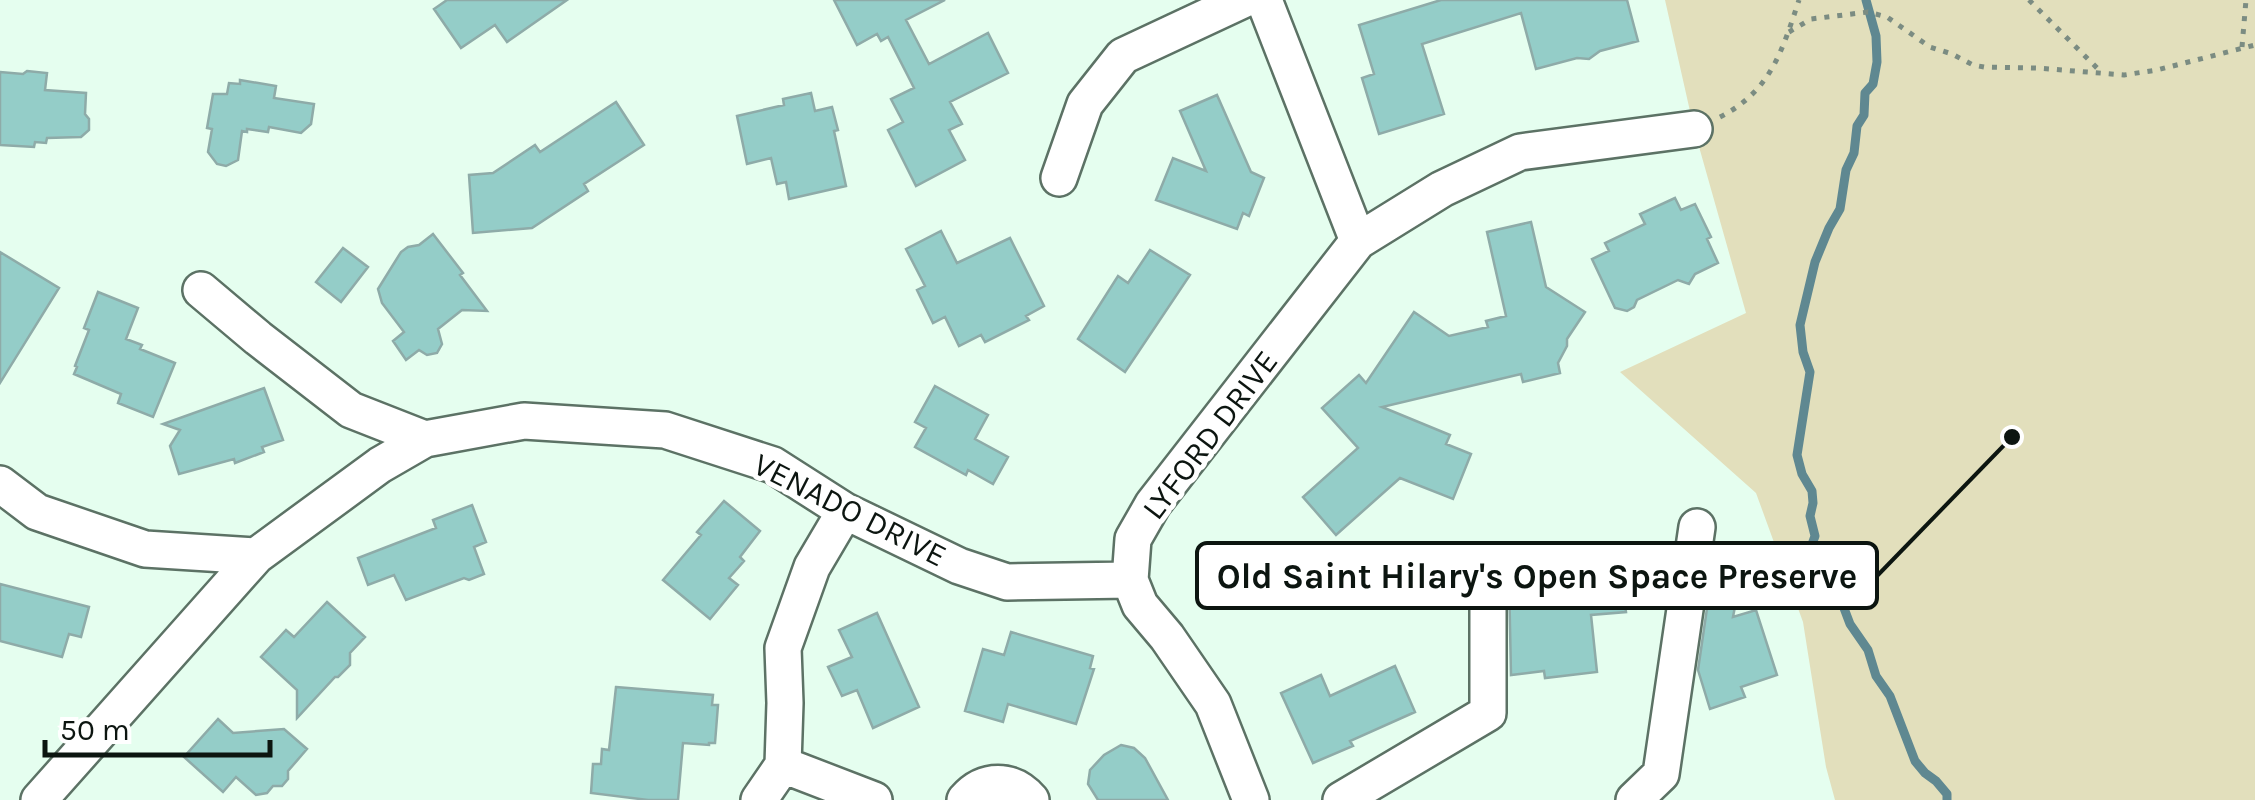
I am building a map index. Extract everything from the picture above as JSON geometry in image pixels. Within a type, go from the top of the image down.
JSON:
[{"type":"street","points":[[1059,178],[1085,104],[1122,56],[1244,0]]},
{"type":"street","points":[[1264,0],[1358,241],[1442,189],[1520,152],[1694,129]]},
{"type":"street","name":"LYFORD DRIVE","points":[[1130,580],[1134,539],[1153,504],[1358,241]]},
{"type":"street","points":[[201,290],[351,410],[426,438]]},
{"type":"street","name":"VENADO DRIVE","points":[[426,438],[524,421],[664,430],[773,465],[844,510],[959,566],[1007,582],[1130,580]]},
{"type":"street","points":[[39,800],[256,556],[364,476],[426,438]]},
{"type":"street","points":[[0,484],[37,512],[145,548],[256,556]]},
{"type":"street","points":[[759,800],[782,764],[783,648],[812,567],[844,510]]},
{"type":"street","points":[[1634,800],[1660,774],[1697,527]]},
{"type":"street","points":[[1341,800],[1488,713],[1488,578]]},
{"type":"street","points":[[1130,580],[1140,605],[1213,704],[1251,800]]},
{"type":"street","points":[[782,764],[874,800]]},
{"type":"street","points":[[965,800],[979,787],[1006,783],[1031,800]]},
{"type":"path","points":[[1694,129],[1742,105],[1759,88],[1783,50],[1799,0]]},
{"type":"path","points":[[2029,0],[2102,73]]},
{"type":"path","points":[[2242,48],[2246,0]]},
{"type":"path","points":[[1789,32],[1811,19],[1868,12],[1887,16],[1930,47],[1984,68],[2124,75],[2255,45]]},
{"type":"shaded area","points":[[1665,0],[2255,0],[2255,800],[1835,800],[1826,767],[1803,622],[1756,493],[1620,372],[1746,313],[1694,129]]},
{"type":"building","points":[[447,0],[567,0],[507,42],[495,25],[461,48],[434,9]]},
{"type":"building","points":[[834,0],[945,0],[906,20],[929,64],[988,33],[1008,73],[950,102],[962,124],[949,130],[965,160],[916,186],[888,130],[903,122],[891,99],[914,88],[888,37],[881,41],[877,34],[857,45]]},
{"type":"building","points":[[1441,0],[1627,0],[1638,41],[1600,51],[1589,59],[1577,58],[1536,69],[1521,13],[1422,44],[1444,114],[1379,134],[1362,78],[1374,74],[1359,25]]},
{"type":"building","points":[[0,72],[47,73],[45,90],[86,93],[89,130],[81,137],[47,138],[46,143],[35,142],[34,147],[0,145]]},
{"type":"building","points":[[240,80],[276,86],[274,98],[314,104],[311,124],[301,133],[269,127],[268,132],[242,131],[238,160],[226,166],[217,164],[208,152],[212,129],[207,128],[213,94],[227,94],[229,83],[240,84]]},
{"type":"building","points":[[811,93],[815,111],[832,107],[846,186],[789,199],[786,182],[777,184],[771,158],[747,164],[737,116],[784,105],[783,99]]},
{"type":"building","points":[[1217,95],[1251,172],[1264,178],[1249,216],[1243,213],[1237,229],[1156,200],[1173,158],[1206,171],[1180,111]]},
{"type":"building","points":[[616,102],[644,145],[584,184],[588,191],[532,228],[473,233],[469,175],[493,173],[535,145],[540,152]]},
{"type":"building","points":[[1675,198],[1681,210],[1695,204],[1718,263],[1695,274],[1689,284],[1678,280],[1637,300],[1627,311],[1615,308],[1592,259],[1609,251],[1605,243],[1645,224],[1640,214]]},
{"type":"building","points":[[1531,222],[1546,287],[1585,312],[1567,339],[1558,363],[1560,373],[1523,382],[1521,374],[1382,407],[1450,435],[1446,444],[1471,454],[1453,499],[1400,478],[1336,535],[1303,497],[1358,448],[1322,408],[1359,375],[1366,383],[1414,312],[1449,336],[1488,327],[1486,321],[1506,316],[1487,232]]},
{"type":"building","points":[[941,231],[957,263],[1010,238],[1044,306],[1026,316],[1029,320],[985,342],[981,335],[959,346],[945,317],[933,323],[917,290],[925,286],[906,249]]},
{"type":"building","points":[[433,234],[487,311],[462,310],[438,329],[442,344],[437,353],[427,355],[419,350],[406,360],[393,341],[404,332],[382,303],[378,289],[401,252]]},
{"type":"building","points":[[343,248],[368,267],[341,302],[316,282]]},
{"type":"building","points":[[1150,250],[1190,275],[1125,372],[1078,339],[1118,276],[1128,283]]},
{"type":"building","points":[[0,252],[59,288],[0,383]]},
{"type":"building","points":[[98,292],[138,308],[126,339],[175,363],[153,417],[118,403],[121,394],[74,374],[89,330],[84,328]]},
{"type":"building","points":[[935,386],[988,415],[975,439],[1008,457],[993,484],[968,470],[966,475],[915,447],[926,428],[915,422]]},
{"type":"building","points":[[264,388],[283,440],[235,463],[234,459],[179,474],[170,446],[180,430],[163,424]]},
{"type":"building","points":[[724,501],[760,531],[740,557],[744,561],[729,578],[738,585],[710,619],[663,580]]},
{"type":"building","points":[[472,505],[486,542],[474,547],[484,574],[406,600],[394,575],[368,585],[358,558],[436,528],[433,520]]},
{"type":"building","points":[[1537,557],[1538,573],[1617,564],[1626,612],[1591,615],[1597,672],[1545,678],[1544,671],[1511,675],[1509,578],[1502,561]]},
{"type":"building","points":[[1711,581],[1739,586],[1733,617],[1756,610],[1777,675],[1741,687],[1745,697],[1710,709],[1698,670]]},
{"type":"building","points":[[0,584],[89,607],[81,637],[69,634],[62,657],[0,641]]},
{"type":"building","points":[[327,602],[365,637],[350,653],[350,665],[297,718],[297,690],[261,657],[286,630],[294,637]]},
{"type":"building","points":[[877,613],[919,707],[873,728],[857,690],[842,696],[828,667],[852,657],[839,630]]},
{"type":"building","points":[[1011,632],[1093,656],[1090,668],[1094,669],[1076,724],[1008,704],[1003,722],[965,711],[983,649],[1004,655]]},
{"type":"building","points":[[1395,666],[1415,712],[1350,741],[1353,746],[1313,763],[1281,693],[1321,675],[1330,696]]},
{"type":"building","points":[[616,687],[713,695],[712,705],[718,705],[715,743],[683,743],[678,800],[591,793],[593,764],[601,764],[602,749],[609,750]]},
{"type":"building","points":[[218,719],[233,733],[284,729],[307,749],[288,771],[282,786],[256,795],[236,777],[223,792],[184,757]]},
{"type":"building","points":[[1121,745],[1134,748],[1145,758],[1168,800],[1098,800],[1088,784],[1090,770]]},
{"type":"waterway","points":[[1866,0],[1876,36],[1877,62],[1873,84],[1865,93],[1864,115],[1857,126],[1840,209],[1815,262],[1800,325],[1810,372],[1797,455],[1812,491],[1812,563],[1836,587],[1850,624],[1868,650],[1876,676],[1890,696],[1915,761],[1947,794],[1947,800]]},
{"type":"place","name":"Old Saint Hilary's Open Space Preserve","points":[[2012,437]]}]
